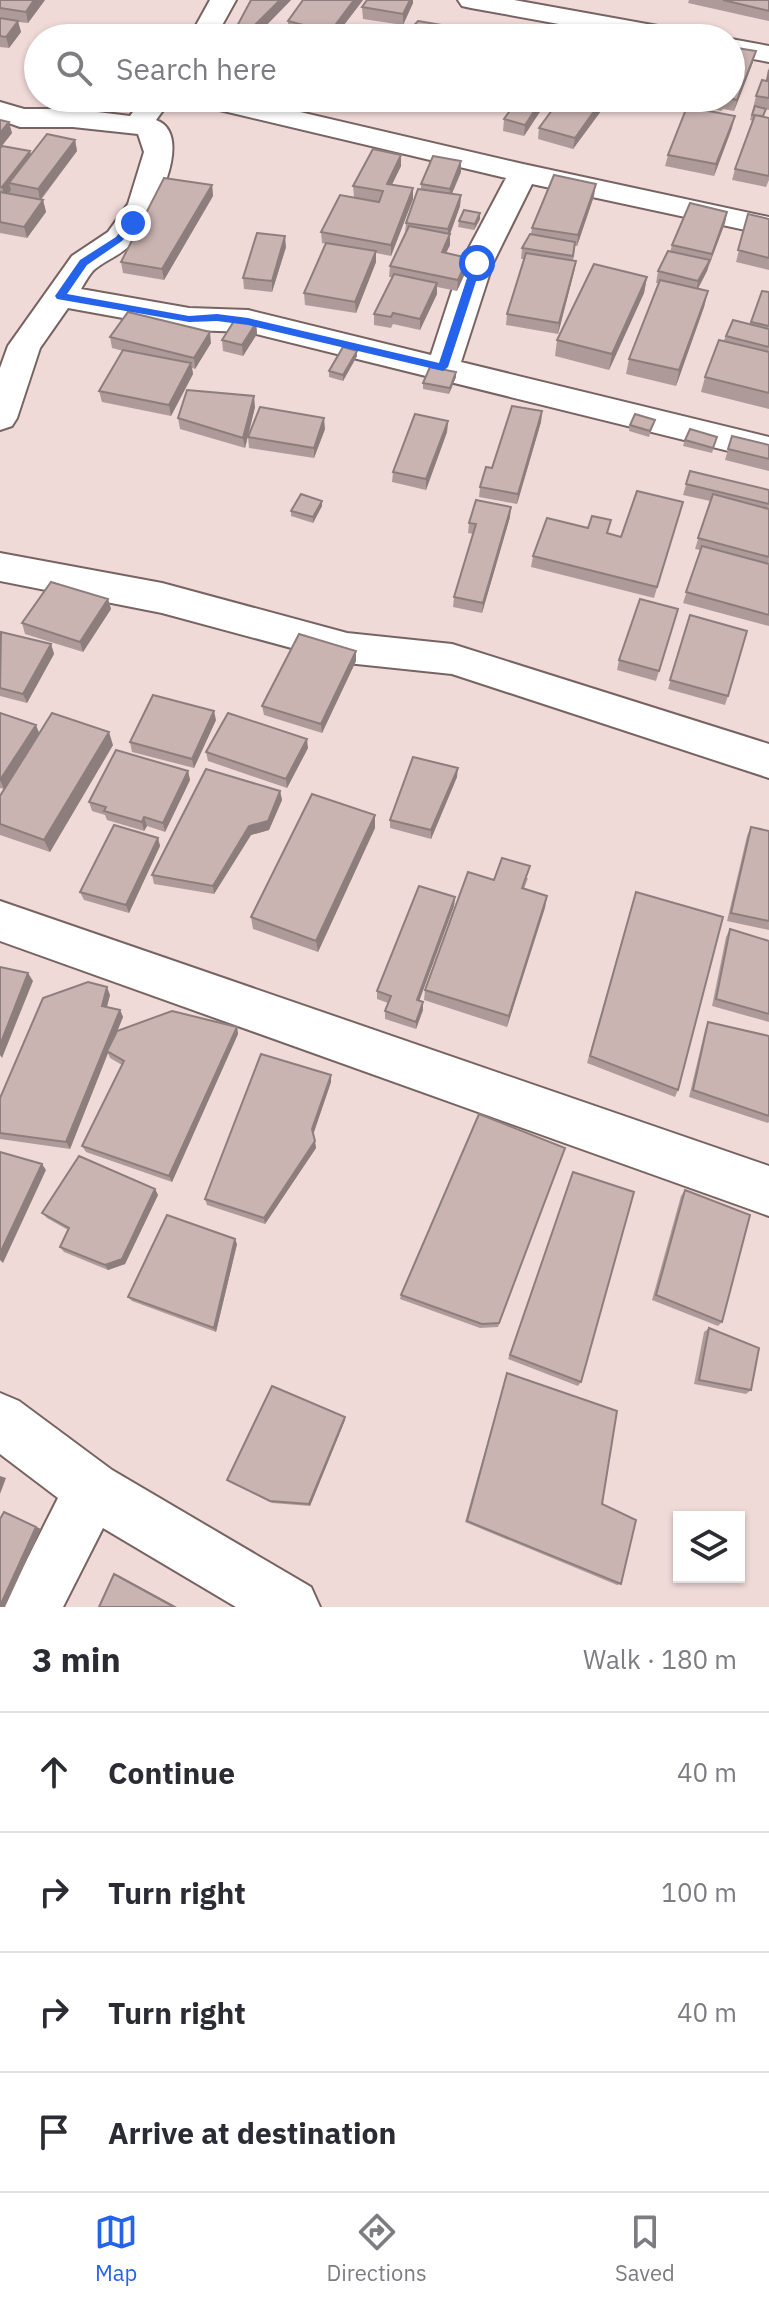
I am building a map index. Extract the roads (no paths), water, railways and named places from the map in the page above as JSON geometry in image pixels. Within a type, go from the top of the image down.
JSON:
[{"type":"street","points":[[210,24],[223,0]]},
{"type":"street","points":[[471,0],[603,24]]},
{"type":"street","points":[[745,50],[769,54]]},
{"type":"street","points":[[0,110],[20,118],[155,113],[159,152],[143,205],[119,239],[83,263],[60,296],[12,344],[0,418]]},
{"type":"street","points":[[264,112],[523,173],[769,226]]},
{"type":"street","points":[[443,367],[477,263],[523,173]]},
{"type":"street","points":[[60,296],[189,319],[248,321],[769,449]]},
{"type":"street","points":[[0,567],[162,598],[347,648],[452,659],[769,761]]},
{"type":"street","points":[[0,921],[769,1191]]},
{"type":"street","points":[[0,1420],[92,1490],[291,1607]]},
{"type":"street","points":[[32,1607],[92,1490]]}]
